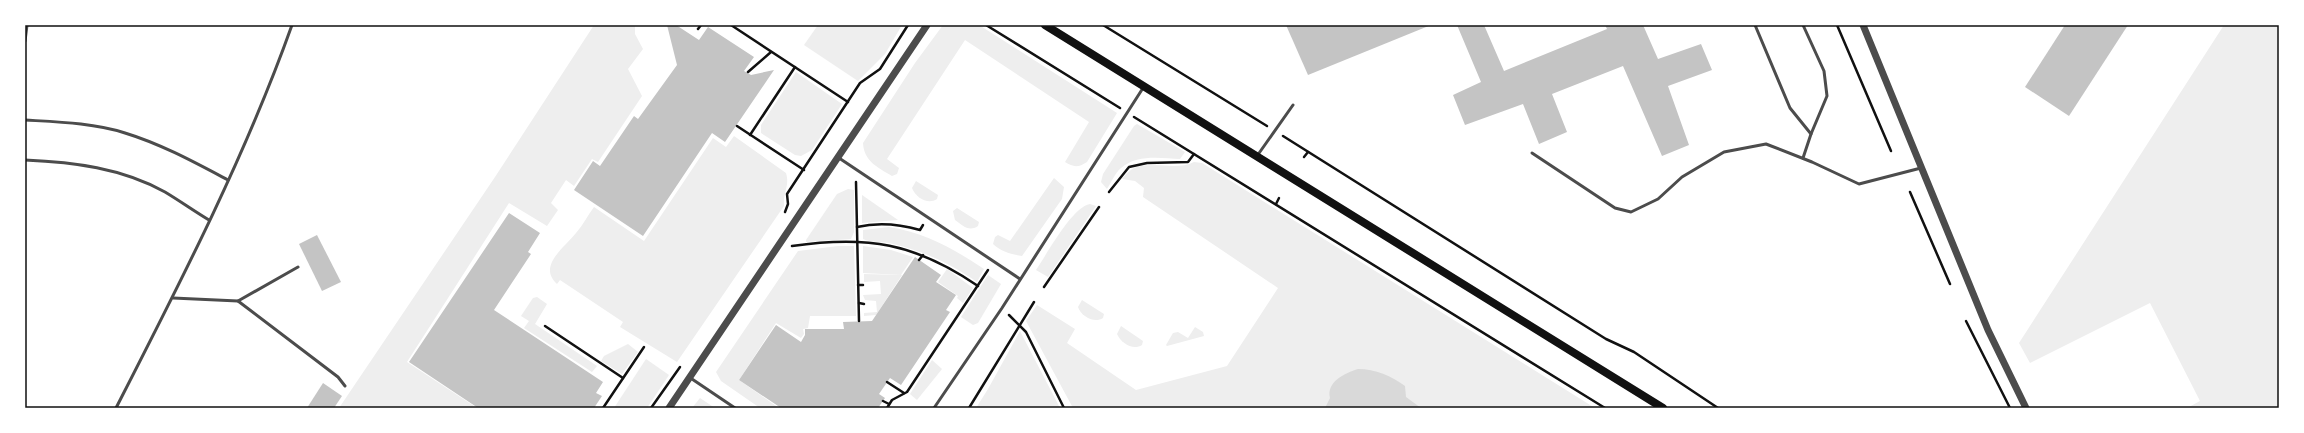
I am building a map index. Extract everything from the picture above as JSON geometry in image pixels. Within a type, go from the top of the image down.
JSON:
[{"type":"main road","points":[[1045,25],[1651,405],[1663,408]]},
{"type":"street","points":[[668,408],[927,25]]},
{"type":"street","points":[[1863,25],[1923,168],[1988,330],[2026,408]]},
{"type":"lane","points":[[25,41],[27,25]]},
{"type":"lane","points":[[116,408],[173,298],[228,180],[270,88],[292,25]]},
{"type":"lane","points":[[1754,25],[1790,108],[1811,134]]},
{"type":"lane","points":[[1803,25],[1824,72],[1827,96],[1811,134],[1803,158]]},
{"type":"lane","points":[[934,408],[1002,308],[1143,87]]},
{"type":"lane","points":[[1257,157],[1293,105]]},
{"type":"lane","points":[[25,120],[80,124],[124,132],[178,154],[228,180]]},
{"type":"lane","points":[[1532,153],[1615,208],[1631,212],[1658,199],[1682,177],[1724,152],[1766,144],[1803,158],[1859,184],[1923,168]]},
{"type":"lane","points":[[837,157],[1020,279]]},
{"type":"lane","points":[[25,160],[60,161],[112,170],[164,191],[209,220]]},
{"type":"lane","points":[[173,298],[238,301],[298,267]]},
{"type":"lane","points":[[238,301],[338,377],[345,386]]},
{"type":"lane","points":[[689,378],[735,408]]},
{"type":"path","points":[[698,29],[701,25]]},
{"type":"path","points":[[732,25],[848,102]]},
{"type":"path","points":[[781,218],[788,204],[787,194],[860,83],[880,69],[908,25]]},
{"type":"path","points":[[986,25],[1605,408]]},
{"type":"path","points":[[1103,25],[1606,339],[1634,352],[1718,408]]},
{"type":"path","points":[[1837,25],[1891,151]]},
{"type":"path","points":[[748,72],[772,52]]},
{"type":"path","points":[[750,135],[795,68]]},
{"type":"path","points":[[737,126],[804,170]]},
{"type":"path","points":[[1304,157],[1308,152]]},
{"type":"path","points":[[1109,192],[1129,167],[1147,162],[1188,162],[1194,154]]},
{"type":"path","points":[[856,170],[859,322]]},
{"type":"path","points":[[1910,192],[1950,284]]},
{"type":"path","points":[[1276,204],[1279,198]]},
{"type":"path","points":[[1044,287],[1099,207]]},
{"type":"path","points":[[857,227],[885,224],[903,225],[920,230],[928,218]]},
{"type":"path","points":[[776,248],[837,241],[901,248],[923,255],[952,268],[978,286]]},
{"type":"path","points":[[920,260],[923,255]]},
{"type":"path","points":[[887,408],[892,400],[904,394],[985,274]]},
{"type":"path","points":[[858,285],[863,285]]},
{"type":"path","points":[[969,408],[1019,324],[1034,302]]},
{"type":"path","points":[[859,303],[864,304]]},
{"type":"path","points":[[1002,308],[1026,332],[1064,408]]},
{"type":"path","points":[[1966,321],[2010,408]]},
{"type":"path","points":[[545,326],[623,378]]},
{"type":"path","points":[[603,408],[644,347]]},
{"type":"path","points":[[652,408],[681,365]]},
{"type":"path","points":[[887,382],[904,394]]},
{"type":"path","points":[[883,401],[889,404]]},
{"type":"shaded area","points":[[594,25],[635,25],[635,34],[643,49],[628,69],[642,96],[598,162],[592,159],[574,186],[566,180],[551,203],[558,210],[547,226],[509,203],[407,362],[477,408],[339,408],[495,177]]},
{"type":"shaded area","points":[[818,25],[902,25],[885,54],[858,81],[804,45]]},
{"type":"shaded area","points":[[943,25],[979,25],[1117,113],[1087,162],[1076,166],[1065,162],[1089,122],[965,40],[887,159],[899,168],[897,174],[892,176],[872,163],[866,154],[863,143],[915,63]]},
{"type":"shaded area","points":[[2224,25],[2279,25],[2279,408],[2187,408],[2200,401],[2150,303],[2030,363],[2019,343]]},
{"type":"shaded area","points":[[796,72],[842,104],[812,150],[801,156],[795,155],[761,133],[761,125]]},
{"type":"shaded area","points":[[1137,124],[1185,152],[1180,159],[1149,158],[1127,164],[1117,173],[1107,189],[1101,182],[1103,174],[1134,126]]},
{"type":"shaded area","points":[[734,136],[786,173],[787,185],[784,196],[784,206],[677,362],[620,327],[623,322],[560,280],[557,284],[552,277],[550,270],[551,264],[555,257],[579,230],[594,207],[644,241],[713,138],[726,147]]},
{"type":"shaded area","points":[[1194,162],[1202,163],[1595,408],[1073,408],[1026,321],[1037,305],[1075,329],[1067,343],[1136,390],[1227,366],[1278,288],[1143,197],[1144,188],[1135,181],[1122,179],[1132,169],[1141,166],[1180,166]]},
{"type":"shaded area","points":[[1054,178],[1064,187],[1062,199],[1022,256],[1006,252],[993,244],[995,237],[998,235],[1010,241]]},
{"type":"shaded area","points":[[916,181],[938,195],[937,199],[934,201],[926,201],[916,195],[912,188]]},
{"type":"shaded area","points":[[848,189],[854,190],[854,232],[851,239],[806,242],[837,194]]},
{"type":"shaded area","points":[[862,195],[898,220],[862,223]]},
{"type":"shaded area","points":[[1090,204],[1096,206],[1048,277],[1036,270],[1068,222],[1083,207]]},
{"type":"shaded area","points":[[957,208],[979,222],[978,226],[975,228],[969,228],[963,226],[955,220],[953,211]]},
{"type":"shaded area","points":[[889,227],[915,233],[939,243],[984,269],[977,282],[957,269],[927,255],[893,244],[863,239],[863,230]]},
{"type":"shaded area","points":[[838,246],[854,246],[856,316],[810,316],[808,328],[803,329],[804,334],[801,338],[776,323],[739,380],[779,408],[760,408],[721,381],[716,372],[798,251]]},
{"type":"shaded area","points":[[863,246],[891,250],[913,257],[901,275],[863,273]]},
{"type":"shaded area","points":[[947,269],[973,288],[963,303],[957,298],[958,296],[938,282]]},
{"type":"shaded area","points":[[864,274],[902,275],[876,315],[864,316],[864,313],[877,312],[876,301],[865,300],[863,295],[881,294],[880,281],[864,282]]},
{"type":"shaded area","points":[[988,275],[1001,284],[978,323],[973,325],[961,317]]},
{"type":"shaded area","points":[[537,297],[547,304],[535,324],[597,366],[592,372],[524,328],[529,321],[521,316],[533,298]]},
{"type":"shaded area","points":[[1082,300],[1104,314],[1103,318],[1099,320],[1092,320],[1085,316],[1078,307]]},
{"type":"shaded area","points":[[1121,326],[1143,341],[1142,345],[1139,347],[1131,347],[1124,343],[1117,334]]},
{"type":"shaded area","points":[[1195,327],[1203,332],[1204,336],[1167,346],[1166,345],[1173,333],[1178,332],[1188,338]]},
{"type":"shaded area","points":[[1020,331],[1060,408],[976,408],[988,389]]},
{"type":"shaded area","points":[[628,344],[638,352],[622,374],[601,361],[604,356]]},
{"type":"shaded area","points":[[646,359],[669,375],[647,408],[614,408]]},
{"type":"shaded area","points":[[932,360],[942,369],[917,400],[910,394]]},
{"type":"shaded area","points":[[1358,369],[1377,372],[1400,382],[1405,386],[1406,397],[1421,408],[1325,408],[1330,398],[1331,387],[1334,383],[1342,376]]},
{"type":"shaded area","points":[[700,398],[715,408],[692,408]]},
{"type":"building","points":[[667,25],[676,25],[699,40],[708,27],[754,57],[744,71],[751,75],[774,70],[725,142],[712,133],[643,236],[574,190],[593,161],[600,166],[634,116],[638,119],[677,65]]},
{"type":"building","points":[[1286,25],[1431,25],[1308,75]]},
{"type":"building","points":[[1457,25],[1484,25],[1504,71],[1607,29],[1605,25],[1643,25],[1658,59],[1701,44],[1712,70],[1668,86],[1689,145],[1662,156],[1623,66],[1552,94],[1567,132],[1539,144],[1523,104],[1465,125],[1453,95],[1481,82]]},
{"type":"building","points":[[2065,25],[2128,25],[2069,116],[2025,87]]},
{"type":"building","points":[[509,213],[540,233],[528,252],[531,254],[494,310],[603,382],[596,393],[602,396],[594,408],[478,408],[409,362]]},
{"type":"building","points":[[317,235],[341,282],[322,291],[299,244]]},
{"type":"building","points":[[915,257],[941,275],[936,282],[956,295],[946,310],[950,312],[901,385],[890,378],[879,394],[885,398],[878,408],[781,408],[739,380],[776,325],[801,342],[805,335],[805,329],[844,329],[843,322],[872,321]]},
{"type":"building","points":[[323,383],[342,396],[334,408],[307,408]]}]
